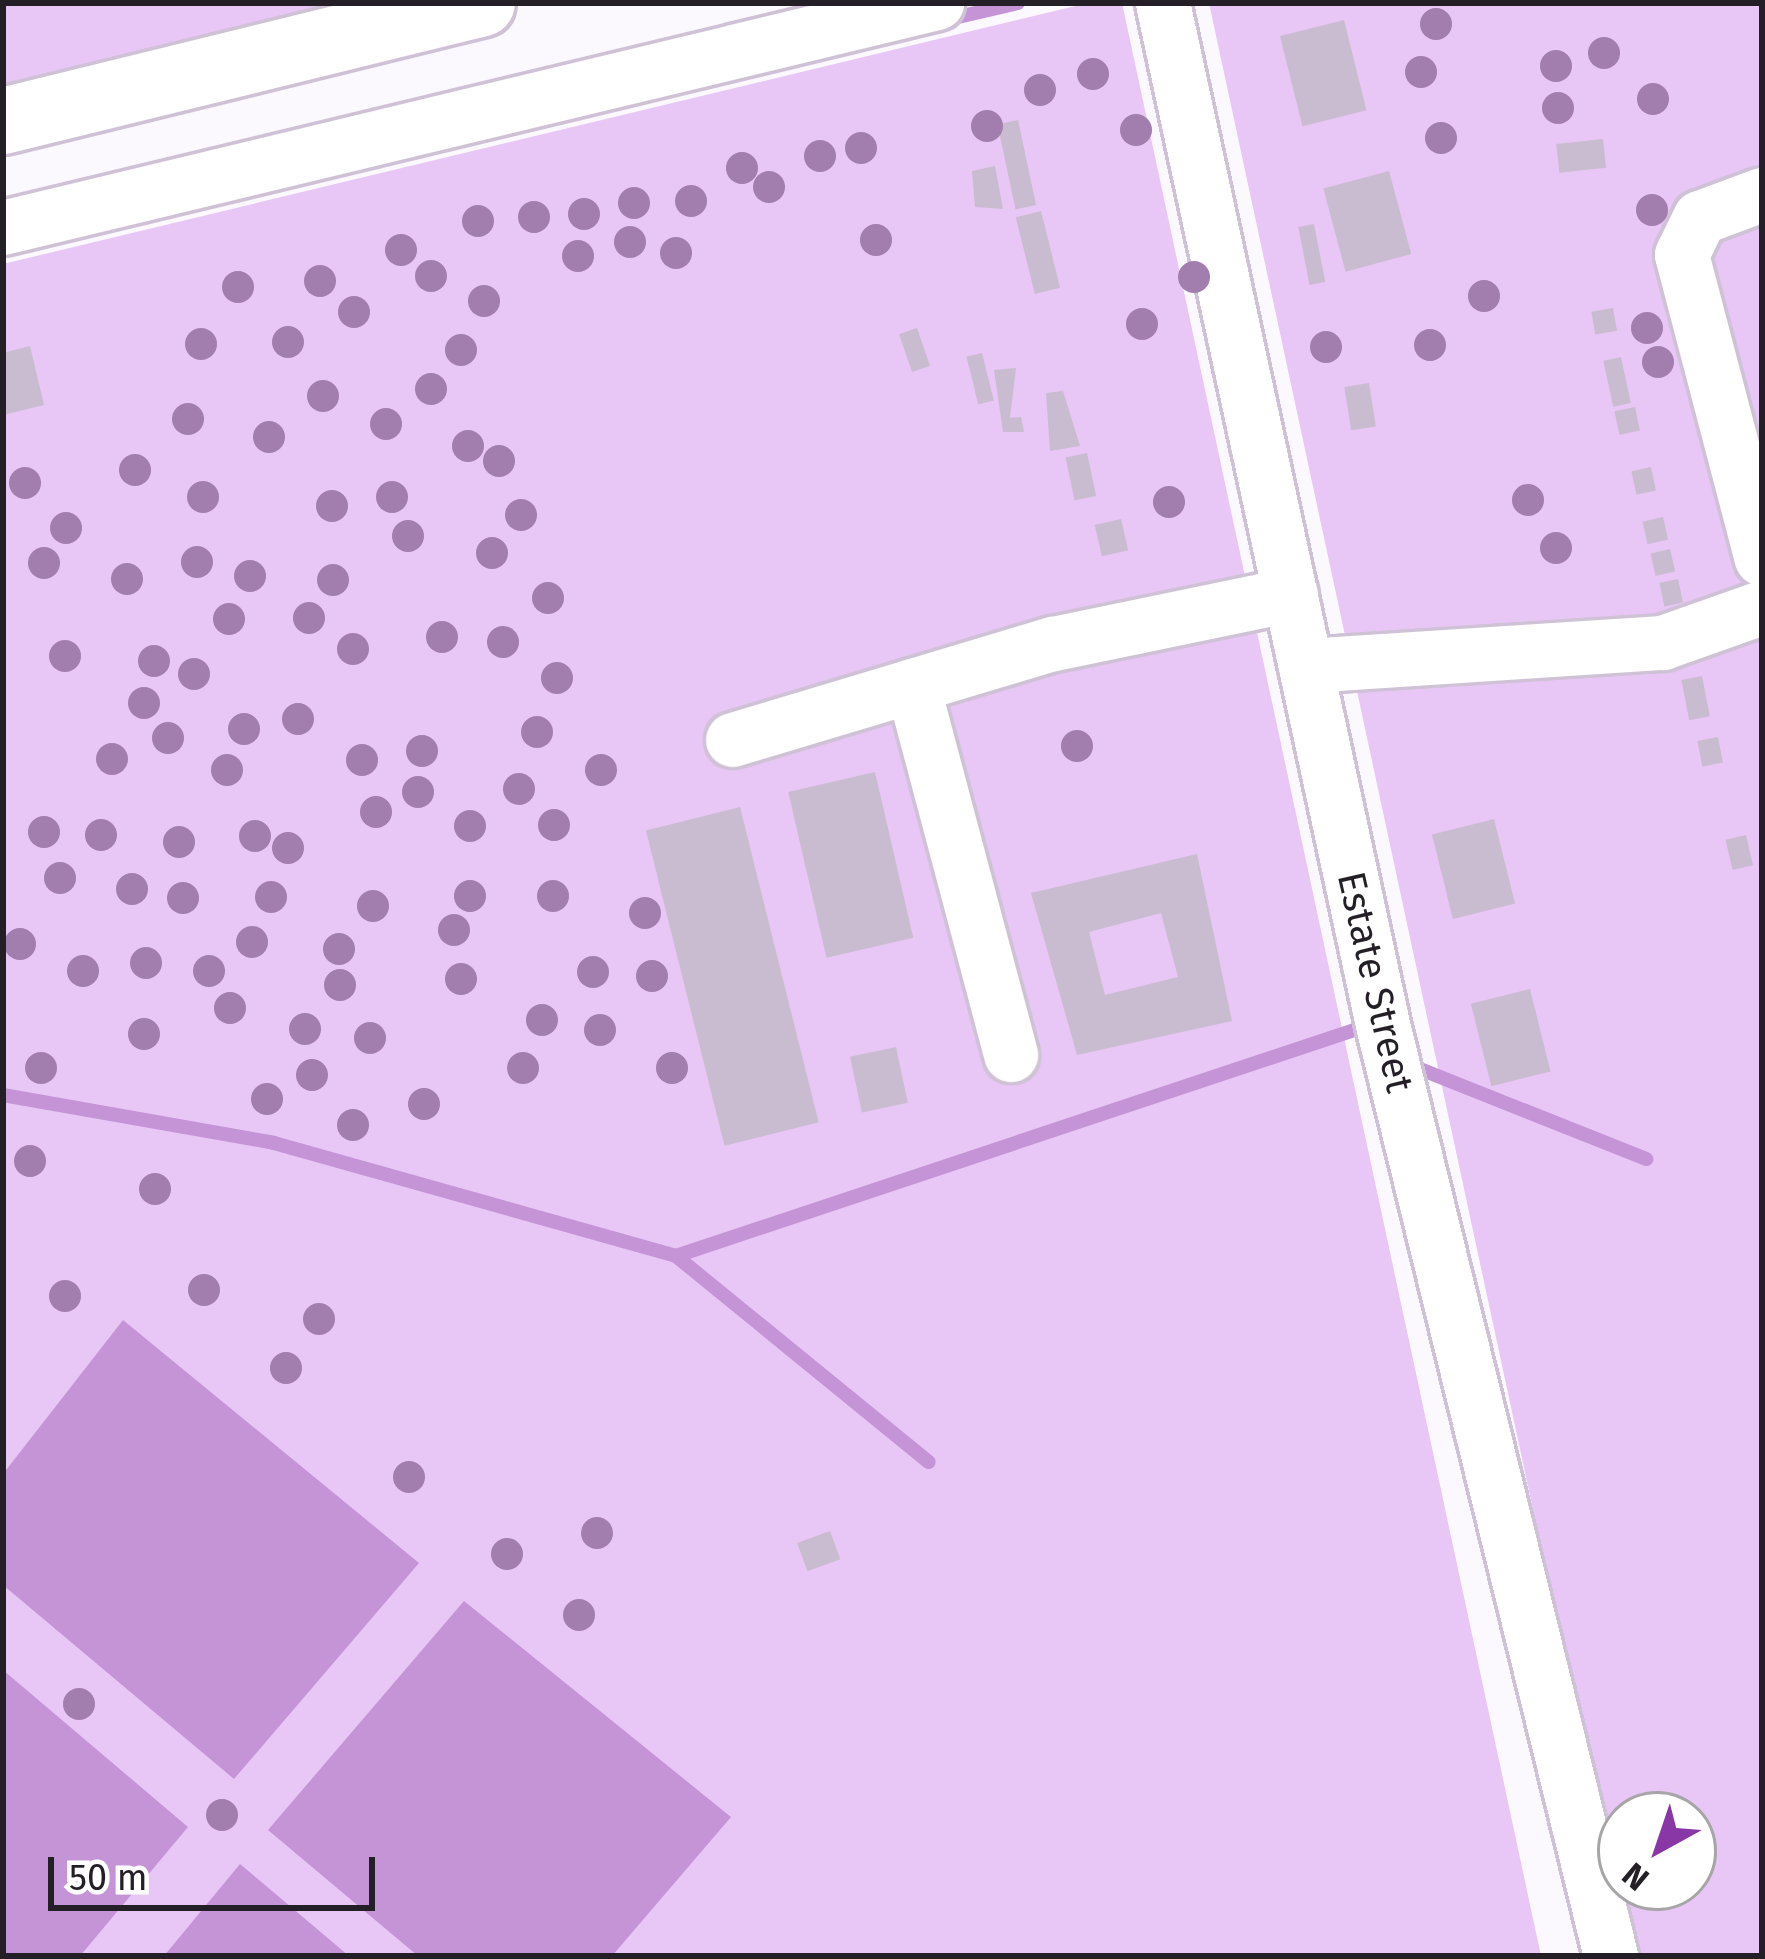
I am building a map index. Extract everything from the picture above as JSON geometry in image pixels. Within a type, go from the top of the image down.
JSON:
[{"type":"main road","points":[[3,121],[482,3]]},
{"type":"street","points":[[3,228],[937,3]]},
{"type":"street","name":"Estate Street","points":[[1163,3],[1383,1025],[1611,1956]]},
{"type":"street","points":[[1762,195],[1700,218],[1682,255],[1762,559]]},
{"type":"street","points":[[733,740],[1054,644],[1291,595]]},
{"type":"street","points":[[1306,666],[1663,643],[1762,608]]},
{"type":"street","points":[[914,686],[1011,1055]]},
{"type":"shaded area","points":[[3,3],[344,3],[3,86]]},
{"type":"shaded area","points":[[1088,3],[1122,3],[1541,1956],[3,1956],[3,264]]},
{"type":"shaded area","points":[[1209,3],[1762,3],[1762,1956],[1629,1956],[1619,1911],[1717,1911],[1717,1791],[1597,1791],[1597,1807]]},
{"type":"shaded area","points":[[123,1320],[419,1563],[234,1779],[3,1585],[3,1474]]},
{"type":"shaded area","points":[[464,1601],[731,1817],[612,1956],[418,1956],[268,1830]]},
{"type":"shaded area","points":[[3,1670],[188,1827],[80,1956],[3,1956]]},
{"type":"shaded area","points":[[240,1864],[349,1956],[164,1956]]},
{"type":"building","points":[[1344,20],[1366,110],[1302,126],[1280,36]]},
{"type":"building","points":[[1018,120],[1036,205],[1016,209],[997,124]]},
{"type":"building","points":[[1603,139],[1606,168],[1559,173],[1556,144]]},
{"type":"building","points":[[995,166],[1003,209],[975,207],[972,171]]},
{"type":"building","points":[[1389,171],[1411,254],[1346,272],[1323,189]]},
{"type":"building","points":[[1041,211],[1060,288],[1035,294],[1016,217]]},
{"type":"building","points":[[1314,224],[1325,282],[1310,285],[1298,227]]},
{"type":"building","points":[[1613,308],[1617,331],[1595,334],[1591,312]]},
{"type":"building","points":[[917,328],[930,366],[912,372],[899,334]]},
{"type":"building","points":[[30,346],[44,405],[3,415],[3,353]]},
{"type":"building","points":[[982,353],[994,401],[978,404],[966,357]]},
{"type":"building","points":[[1621,357],[1631,403],[1613,407],[1603,361]]},
{"type":"building","points":[[1016,368],[1010,418],[1021,417],[1024,432],[1003,432],[994,370]]},
{"type":"building","points":[[1369,383],[1376,426],[1351,430],[1344,387]]},
{"type":"building","points":[[1063,391],[1080,446],[1050,451],[1046,393]]},
{"type":"building","points":[[1635,407],[1640,430],[1619,435],[1614,411]]},
{"type":"building","points":[[1087,453],[1096,496],[1075,501],[1065,458]]},
{"type":"building","points":[[1651,467],[1656,490],[1636,495],[1631,471]]},
{"type":"building","points":[[1663,517],[1668,539],[1648,544],[1643,522]]},
{"type":"building","points":[[1121,519],[1128,550],[1102,556],[1095,525]]},
{"type":"building","points":[[1670,549],[1675,571],[1656,576],[1651,553]]},
{"type":"building","points":[[1678,579],[1683,602],[1664,606],[1659,583]]},
{"type":"building","points":[[1702,676],[1710,716],[1689,720],[1681,680]]},
{"type":"building","points":[[1718,737],[1723,763],[1702,767],[1697,741]]},
{"type":"building","points":[[875,772],[913,938],[827,958],[788,792]]},
{"type":"building","points":[[740,807],[819,1122],[725,1146],[646,830]]},
{"type":"building","points":[[1494,819],[1515,903],[1453,919],[1432,834]]},
{"type":"building","points":[[1746,835],[1753,865],[1733,870],[1726,840]]},
{"type":"building","points":[[1197,854],[1232,1021],[1077,1055],[1031,893]],"holes":[[[1161,913],[1178,977],[1105,995],[1089,932]]]},
{"type":"building","points":[[1530,989],[1551,1071],[1491,1086],[1471,1004]]},
{"type":"building","points":[[896,1047],[908,1103],[862,1113],[850,1057]]},
{"type":"building","points":[[830,1531],[840,1559],[807,1571],[797,1543]]},
{"type":"waterway","points":[[941,21],[1018,3]]},
{"type":"waterway","points":[[676,1256],[1360,1028]]},
{"type":"waterway","points":[[1415,1067],[1646,1159]]},
{"type":"waterway","points":[[3,1095],[274,1143],[676,1256],[929,1462]]}]
